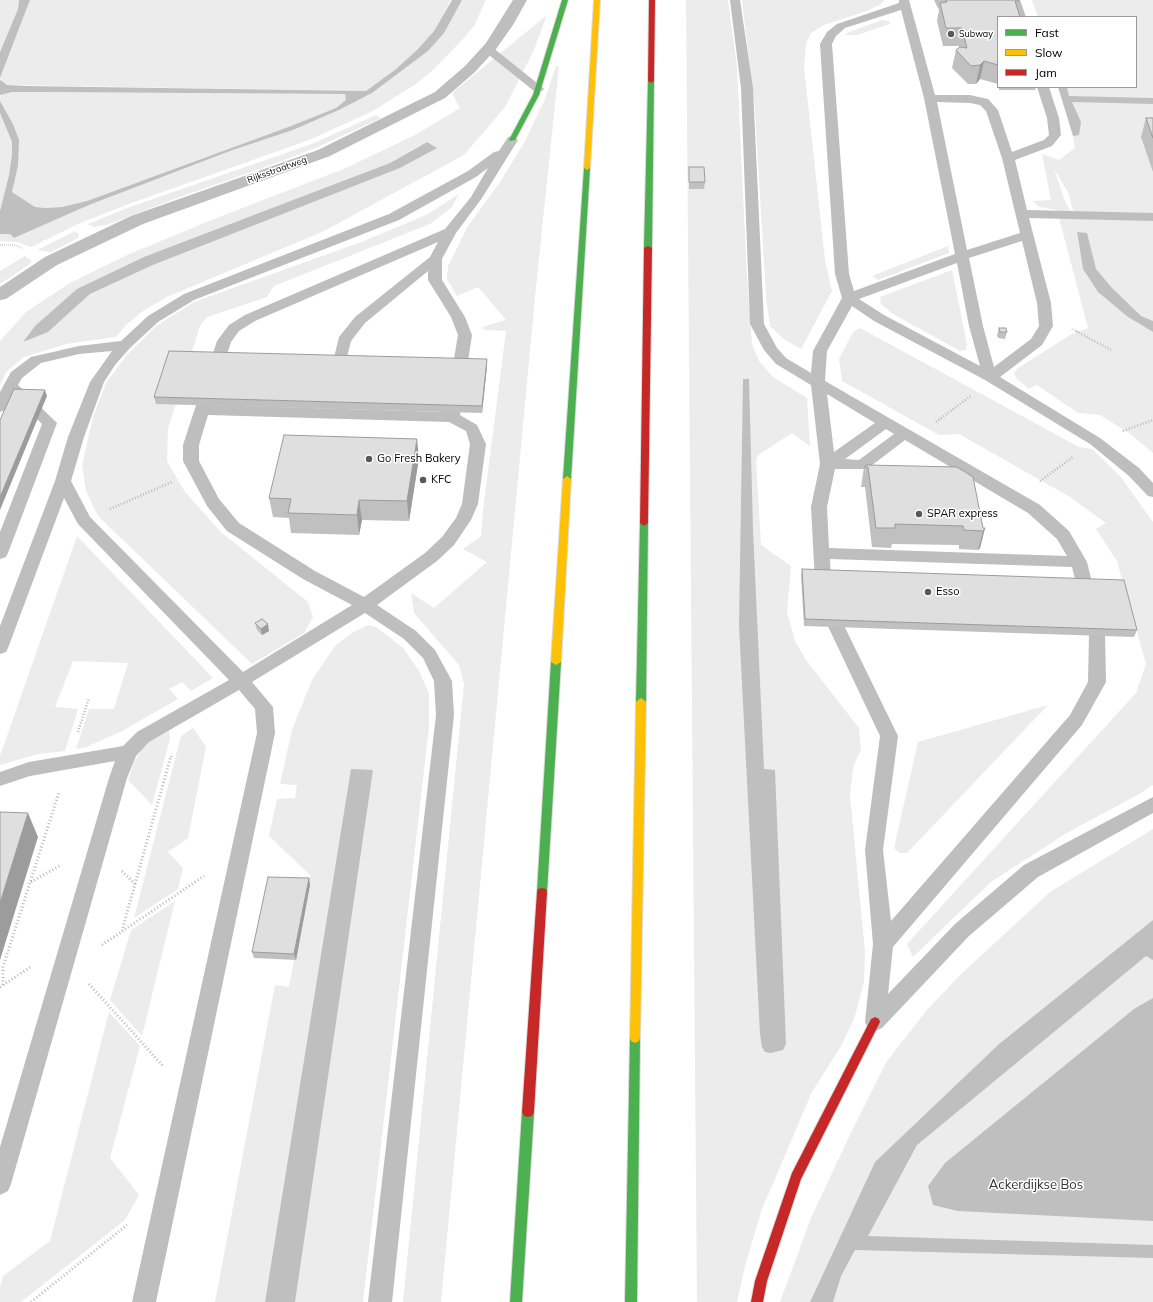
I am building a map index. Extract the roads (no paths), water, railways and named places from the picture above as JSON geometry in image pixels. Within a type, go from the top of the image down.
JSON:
[{"type":"highway","points":[[508,146],[538,89],[564,0]]},
{"type":"highway","points":[[516,1302],[597,0]]},
{"type":"highway","points":[[631,1302],[652,0]]},
{"type":"highway","points":[[757,1302],[761,1281],[796,1177],[875,1022]]},
{"type":"street","name":"Rijksstraatweg","points":[[0,295],[51,261],[137,220],[311,158],[387,123],[440,95],[470,69],[488,49],[506,25],[520,0]]},
{"type":"lane","points":[[735,0],[747,88],[757,324],[771,350],[781,361],[1034,509],[1063,535],[1078,562],[1097,636],[1096,682],[1076,720],[883,944]]},
{"type":"lane","points":[[1015,0],[1020,16]]},
{"type":"lane","points":[[992,378],[976,326],[930,98],[904,3],[841,26],[831,34],[826,44],[842,274],[849,298],[880,318],[992,378],[1094,441],[1134,472],[1153,492]]},
{"type":"lane","points":[[488,49],[538,89]]},
{"type":"lane","points":[[1008,158],[1048,143],[1055,135],[1053,118],[1043,88]]},
{"type":"lane","points":[[930,98],[970,99],[984,102],[992,110],[1008,158],[1044,303],[1046,326],[1037,342],[992,378]]},
{"type":"lane","points":[[328,414],[344,340],[360,320],[435,259],[450,232],[476,198],[508,146]]},
{"type":"lane","points":[[0,648],[6,610],[63,481],[76,437],[97,382],[110,362],[125,345],[153,319],[189,297],[354,234],[394,217],[472,174],[508,146]]},
{"type":"lane","points":[[1021,214],[1153,217]]},
{"type":"lane","points":[[380,1302],[445,715],[443,681],[429,654],[410,635],[365,605],[308,575],[233,527],[213,502],[196,471],[191,461],[191,445],[224,341],[234,328],[250,318],[450,232]]},
{"type":"lane","points":[[875,1022],[883,944],[874,850],[889,736],[824,601],[819,507],[828,464],[818,383],[820,352],[849,298],[962,256],[1027,234]]},
{"type":"lane","points":[[435,259],[435,280],[458,317],[464,335],[452,417]]},
{"type":"lane","points":[[0,407],[16,375],[36,360],[79,350],[125,345]]},
{"type":"lane","points":[[0,553],[50,423],[10,386]]},
{"type":"lane","points":[[0,1184],[118,778],[128,752],[143,737],[241,681],[365,605],[430,557],[448,541],[463,520],[470,504],[478,444],[472,428],[452,417],[202,410]]},
{"type":"lane","points":[[828,464],[886,422]]},
{"type":"lane","points":[[828,464],[862,465],[910,436]]},
{"type":"lane","points":[[63,481],[84,520],[241,681],[264,707],[266,733],[144,1302]]},
{"type":"lane","points":[[821,553],[1078,562]]},
{"type":"lane","points":[[0,779],[28,769],[128,752]]},
{"type":"lane","points":[[875,1022],[962,930],[1031,870],[1153,804]]},
{"type":"place","name":"Subway","points":[[951,34]]},
{"type":"place","name":"Go Fresh Bakery","points":[[369,459]]},
{"type":"place","name":"KFC","points":[[423,480]]},
{"type":"place","name":"SPAR express","points":[[919,514]]},
{"type":"place","name":"Esso","points":[[928,592]]},
{"type":"park label","name":"Ackerdijkse Bos","points":[[1036,1185]]}]
